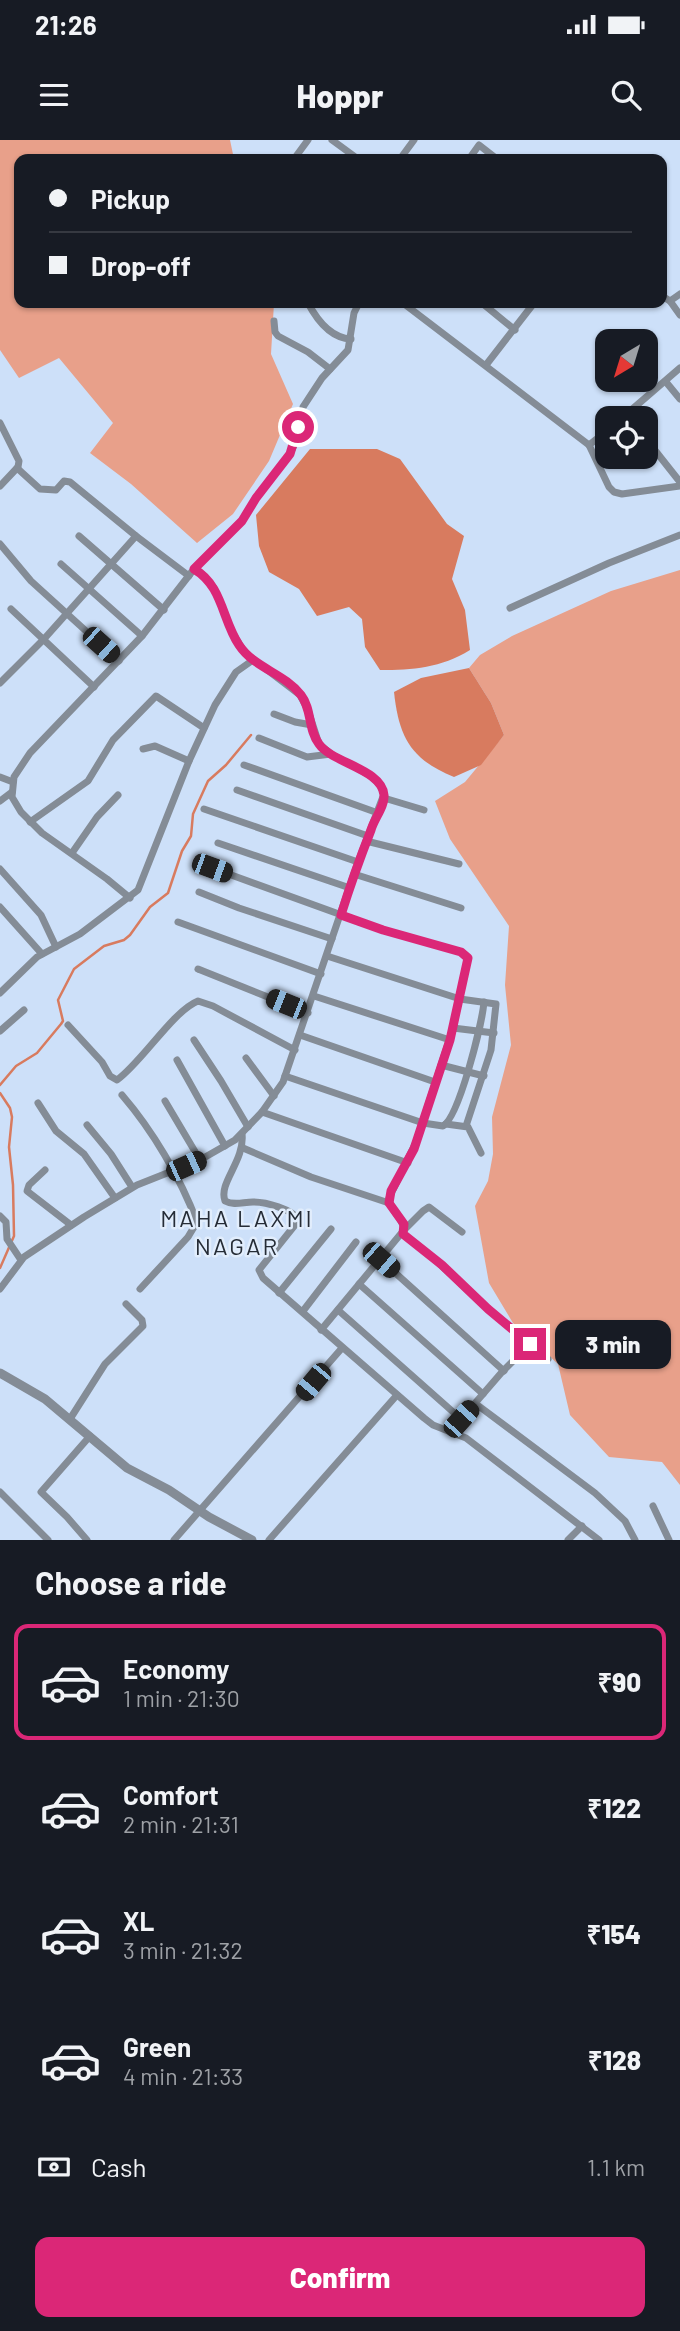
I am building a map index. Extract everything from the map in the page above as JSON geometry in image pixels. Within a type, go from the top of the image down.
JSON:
[{"type":"street","points":[[297,154],[308,140]]},
{"type":"street","points":[[332,140],[346,154]]},
{"type":"street","points":[[670,302],[680,294]]},
{"type":"street","points":[[667,300],[680,315]]},
{"type":"street","points":[[311,308],[334,335],[351,339]]},
{"type":"street","points":[[130,898],[30,822],[16,806],[12,792],[19,766],[142,636],[191,573],[242,521],[290,454],[303,407],[330,369],[348,350],[356,308]]},
{"type":"street","points":[[410,308],[589,445],[607,484],[614,492],[622,494],[680,484],[658,455]]},
{"type":"street","points":[[488,308],[515,330]]},
{"type":"street","points":[[486,365],[530,308]]},
{"type":"street","points":[[274,321],[276,334],[330,369]]},
{"type":"street","points":[[639,406],[680,368]]},
{"type":"street","points":[[666,382],[680,399]]},
{"type":"street","points":[[0,423],[19,458],[17,468],[0,486]]},
{"type":"street","points":[[589,445],[595,440]]},
{"type":"street","points":[[0,1289],[21,1260],[38,1246],[132,1188],[200,1160],[225,1146],[245,1131],[262,1112],[285,1076],[358,862],[384,798],[380,785],[371,776],[318,744],[308,710],[300,695],[253,660],[235,639],[215,588],[206,578],[191,573],[136,536],[69,482],[64,481],[56,489],[40,489],[17,468]]},
{"type":"street","points":[[510,608],[619,558],[680,535]]},
{"type":"street","points":[[79,536],[164,610]]},
{"type":"street","points":[[0,683],[44,639],[136,536]]},
{"type":"street","points":[[0,544],[31,581],[119,661]]},
{"type":"street","points":[[61,564],[142,636]]},
{"type":"street","points":[[10,609],[93,687]]},
{"type":"street","points":[[0,993],[29,963],[80,934],[138,890],[204,728],[229,680],[240,668],[253,660]]},
{"type":"street","points":[[30,822],[88,781],[113,740],[155,697],[204,728]]},
{"type":"street","points":[[274,713],[295,722],[312,725]]},
{"type":"street","points":[[259,738],[307,757],[331,754]]},
{"type":"street","points":[[143,749],[149,746],[159,747],[189,761]]},
{"type":"street","points":[[244,765],[378,813]]},
{"type":"street","points":[[0,776],[13,782]]},
{"type":"street","points":[[237,790],[367,838],[459,864]]},
{"type":"street","points":[[0,801],[12,792]]},
{"type":"street","points":[[72,853],[97,817],[118,795]]},
{"type":"street","points":[[384,798],[424,810]]},
{"type":"street","points":[[205,809],[358,862]]},
{"type":"street","points":[[218,843],[350,888]]},
{"type":"street","points":[[212,868],[383,930],[465,954],[468,960],[450,1040],[408,1163],[391,1191],[389,1203]]},
{"type":"street","points":[[0,869],[41,915],[56,947]]},
{"type":"street","points":[[354,874],[461,908]]},
{"type":"street","points":[[199,892],[332,939]]},
{"type":"street","points":[[0,907],[42,954]]},
{"type":"street","points":[[178,922],[321,974]]},
{"type":"street","points":[[327,956],[460,999],[496,1004],[494,1033],[484,1076],[466,1126]]},
{"type":"street","points":[[198,969],[308,1013]]},
{"type":"street","points":[[314,996],[450,1040]]},
{"type":"street","points":[[68,1025],[102,1062],[113,1079],[117,1080],[155,1044],[187,1007],[198,1001],[213,1006],[295,1050]]},
{"type":"street","points":[[446,1124],[452,1117],[467,1072],[479,1032],[484,1002]]},
{"type":"street","points":[[0,1031],[24,1010]]},
{"type":"street","points":[[453,1028],[494,1033]]},
{"type":"street","points":[[300,1035],[435,1082]]},
{"type":"street","points":[[194,1040],[221,1081],[245,1131],[243,1148],[225,1184],[225,1201],[232,1204],[264,1204],[293,1214],[298,1219],[260,1270],[263,1278],[433,1425],[451,1431],[474,1444],[599,1540]]},
{"type":"street","points":[[246,1058],[274,1096]]},
{"type":"street","points":[[177,1060],[225,1146]]},
{"type":"street","points":[[441,1065],[484,1076]]},
{"type":"street","points":[[285,1076],[422,1123],[466,1126],[481,1153]]},
{"type":"street","points":[[122,1095],[148,1126],[197,1224],[140,1289]]},
{"type":"street","points":[[165,1101],[200,1160]]},
{"type":"street","points":[[38,1103],[56,1131],[84,1153],[116,1198]]},
{"type":"street","points":[[262,1112],[408,1163]]},
{"type":"street","points":[[87,1125],[111,1154],[132,1188]]},
{"type":"street","points":[[243,1148],[311,1177],[389,1203],[404,1224],[404,1232],[488,1309],[548,1359]]},
{"type":"street","points":[[45,1170],[29,1185],[27,1191],[71,1226]]},
{"type":"street","points":[[321,1329],[423,1211],[429,1207],[462,1232]]},
{"type":"street","points":[[0,1216],[6,1222],[11,1245],[21,1260]]},
{"type":"street","points":[[279,1293],[331,1229]]},
{"type":"street","points":[[303,1311],[356,1242]]},
{"type":"street","points":[[381,1260],[504,1371]]},
{"type":"street","points":[[359,1284],[483,1394]]},
{"type":"street","points":[[70,1419],[105,1364],[143,1326],[142,1320],[127,1304]]},
{"type":"street","points":[[338,1310],[461,1419]]},
{"type":"street","points":[[451,1431],[530,1344]]},
{"type":"street","points":[[174,1540],[342,1348]]},
{"type":"street","points":[[2,1377],[32,1390],[127,1468],[252,1540]]},
{"type":"street","points":[[269,1540],[397,1395]]},
{"type":"street","points":[[476,1404],[595,1493],[625,1521],[635,1540]]},
{"type":"street","points":[[87,1540],[41,1492],[90,1436]]},
{"type":"street","points":[[0,1492],[48,1540]]},
{"type":"street","points":[[653,1506],[668,1540]]},
{"type":"street","points":[[568,1540],[582,1526]]},
{"type":"shaded area","points":[[0,140],[230,140],[233,154],[14,154],[14,308],[274,308],[271,354],[293,404],[269,461],[233,514],[197,543],[131,484],[90,453],[113,423],[59,358],[19,378],[0,350]]},
{"type":"shaded area","points":[[310,449],[377,449],[400,459],[447,524],[464,536],[452,579],[465,610],[470,650],[448,661],[426,667],[380,670],[365,647],[362,619],[349,607],[317,616],[299,589],[269,572],[259,546],[256,515]]},
{"type":"shaded area","points":[[680,570],[680,1485],[662,1462],[609,1457],[570,1415],[558,1364],[513,1323],[489,1283],[475,1206],[488,1181],[493,1154],[492,1117],[511,1045],[505,985],[509,926],[450,839],[435,801],[465,782],[504,735],[491,703],[469,668],[480,655],[512,636],[611,591]]},
{"type":"shaded area","points":[[469,668],[491,703],[504,735],[481,765],[454,777],[427,762],[409,745],[399,722],[394,692],[421,678]]},
{"type":"waterway","points":[[0,1085],[16,1066],[37,1053],[63,1021],[58,1000],[74,969],[104,946],[124,940],[150,907],[168,893],[182,851],[191,836],[193,814],[208,781],[226,765],[251,735]]},
{"type":"waterway","points":[[0,1093],[10,1108],[12,1117],[9,1147],[14,1236],[0,1268]]},
{"type":"district","name":"MAHA LAXMI NAGAR","points":[[237,1233]]},
{"type":"route","points":[[298,427],[290,454],[242,521],[194,569],[215,588],[239,646],[253,660],[300,695],[308,710],[318,744],[366,773],[383,790],[382,805],[358,862],[341,915],[461,952],[468,958],[450,1040],[414,1149],[388,1198],[393,1212],[404,1224],[403,1234],[442,1265],[530,1344]]}]
